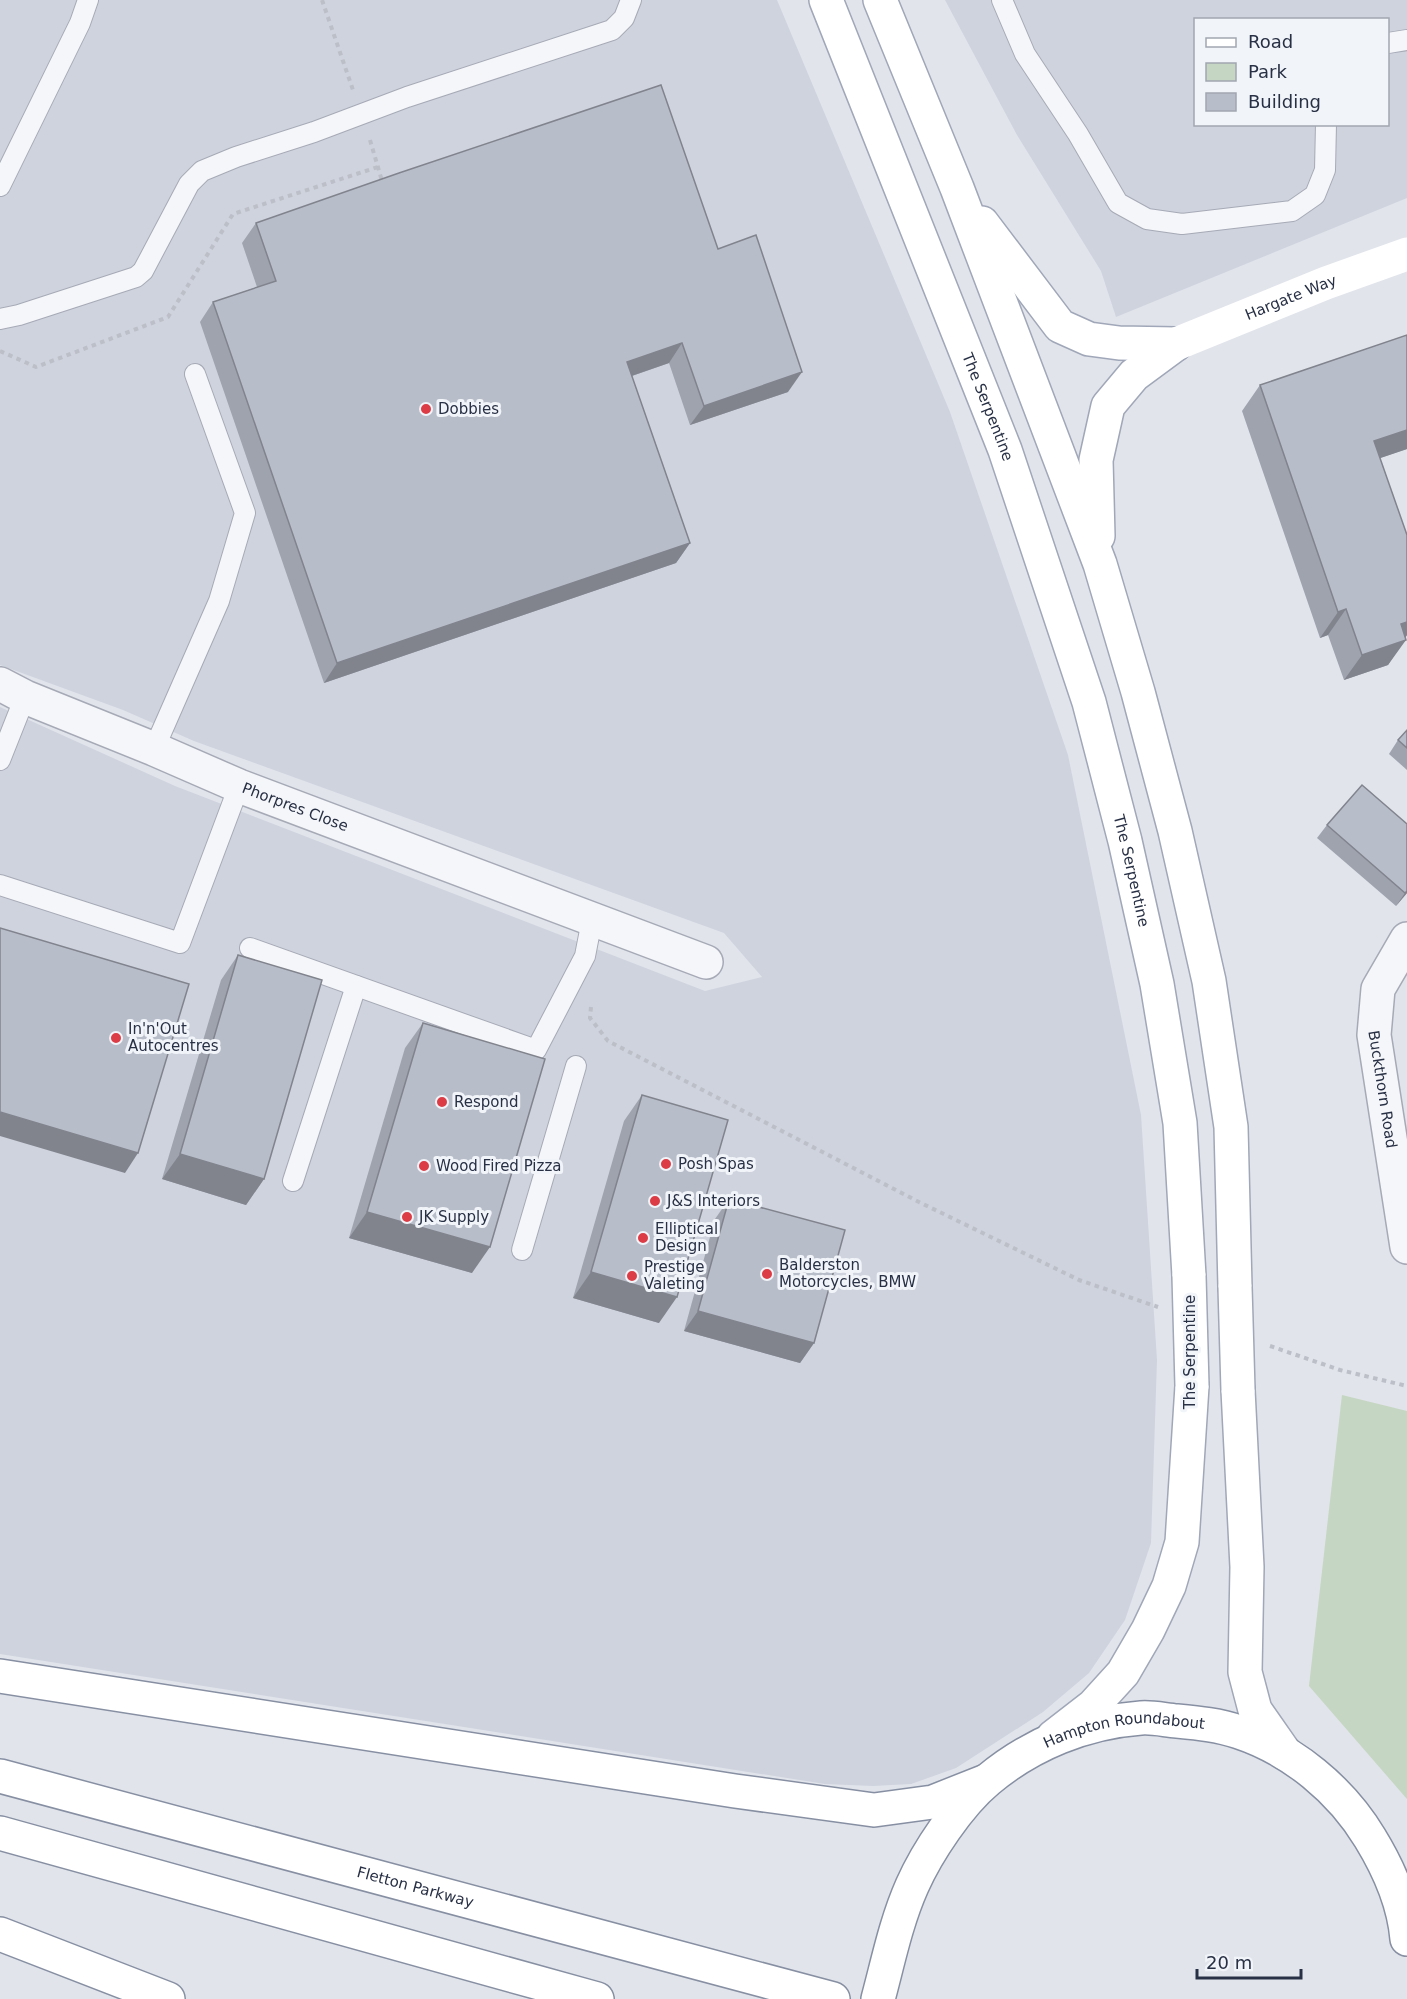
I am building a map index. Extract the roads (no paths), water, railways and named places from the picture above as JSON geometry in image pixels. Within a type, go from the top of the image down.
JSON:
[{"type":"main road","name":"The Serpentine","points":[[826,0],[1005,450],[1089,702],[1125,841],[1157,984],[1180,1123],[1189,1276],[1192,1386],[1182,1542],[1169,1586],[1148,1630],[1123,1673],[1093,1706],[1047,1742]]},
{"type":"main road","points":[[880,0],[957,188],[1100,564],[1176,831],[1209,981],[1231,1127],[1238,1390],[1247,1567],[1245,1672],[1255,1710],[1285,1753]]},
{"type":"main road","points":[[957,188],[1059,326],[1089,339],[1119,343],[1176,344]]},
{"type":"main road","name":"Hargate Way","points":[[1176,344],[1326,283],[1407,254]]},
{"type":"main road","points":[[1100,564],[1096,460],[1108,406],[1134,375],[1176,344]]},
{"type":"main road","points":[[0,1676],[723,1790],[874,1810],[933,1802],[986,1781]]},
{"type":"main road","name":"Hampton Roundabout","points":[[878,1999],[898,1926],[912,1886],[957,1812],[986,1781],[1015,1759],[1047,1742],[1094,1725],[1142,1718],[1219,1727],[1240,1732],[1285,1753],[1325,1782],[1358,1818],[1384,1861],[1398,1896],[1407,1939]]},
{"type":"main road","name":"Fletton Parkway","points":[[0,1776],[833,1999]]},
{"type":"main road","points":[[0,1833],[597,1999]]},
{"type":"main road","points":[[1384,1861],[1407,1885]]},
{"type":"main road","points":[[0,1934],[168,1999]]},
{"type":"street","name":"Phorpres Close","points":[[12,691],[154,748],[239,786],[706,962]]},
{"type":"street","name":"Buckthorn Road","points":[[1407,939],[1378,989],[1374,1035],[1407,1247]]},
{"type":"lane","points":[[0,186],[80,23],[88,0]]},
{"type":"lane","points":[[0,319],[136,277],[143,271],[189,184],[202,171],[407,98],[612,30],[624,18],[631,0]]},
{"type":"lane","points":[[1002,0],[1025,54],[1078,134],[1118,202],[1147,219],[1182,224],[1292,211],[1315,195],[1325,170],[1326,126]]},
{"type":"lane","points":[[1389,43],[1407,40]]},
{"type":"lane","points":[[154,748],[219,601],[245,513],[195,374]]},
{"type":"lane","points":[[0,760],[12,691]]},
{"type":"lane","points":[[0,885],[180,943],[239,786]]},
{"type":"lane","points":[[250,948],[536,1050],[585,956],[592,920]]},
{"type":"lane","points":[[293,1181],[356,986]]},
{"type":"lane","points":[[522,1250],[576,1066]]},
{"type":"place","name":"Dobbies","points":[[426,409]]},
{"type":"place","name":"In'n'Out Autocentres","points":[[116,1038]]},
{"type":"place","name":"Respond","points":[[442,1102]]},
{"type":"place","name":"Posh Spas","points":[[666,1164]]},
{"type":"place","name":"Wood Fired Pizza","points":[[424,1166]]},
{"type":"place","name":"J&S Interiors","points":[[655,1201]]},
{"type":"place","name":"JK Supply","points":[[407,1217]]},
{"type":"place","name":"Elliptical Design","points":[[643,1238]]},
{"type":"place","name":"Balderston Motorcycles, BMW","points":[[767,1274]]},
{"type":"place","name":"Prestige Valeting","points":[[632,1276]]}]
